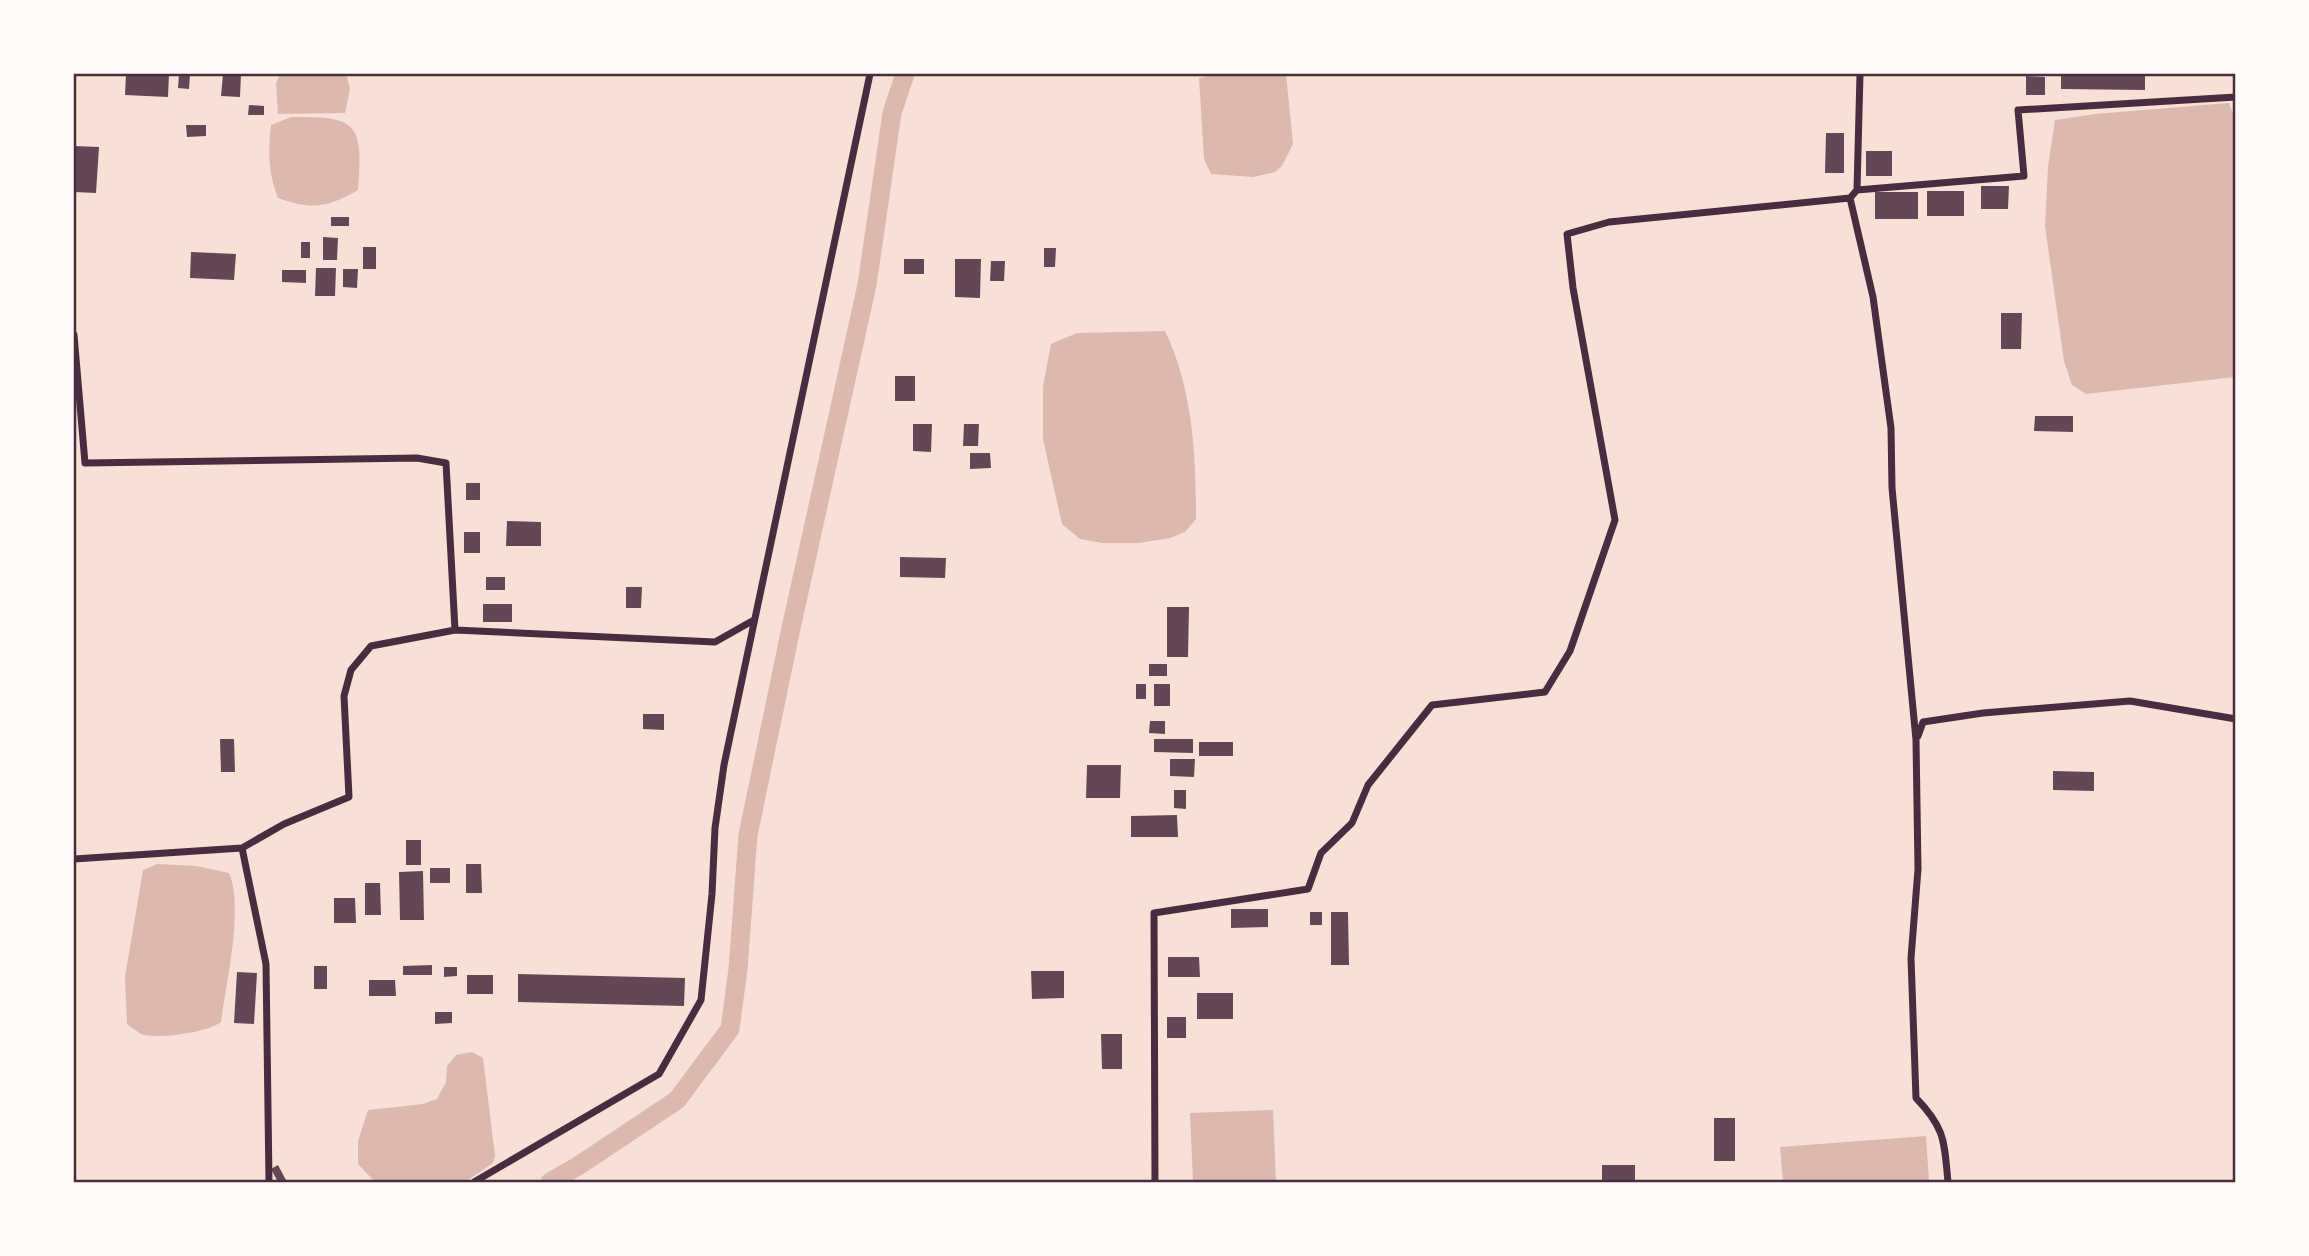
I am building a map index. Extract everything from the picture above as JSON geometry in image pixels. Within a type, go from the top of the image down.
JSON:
[{"type":"street","points":[[474,1182],[659,1073],[701,1000],[712,894],[715,828],[722,777],[870,74]]},
{"type":"street","points":[[1155,1182],[1154,913],[1308,889],[1321,853],[1352,822],[1368,785],[1432,705],[1545,692],[1570,651],[1615,520],[1573,288],[1567,234],[1609,222],[1850,198],[1857,190],[1860,74]]},
{"type":"street","points":[[1857,190],[2024,176],[2018,110],[2235,97]]},
{"type":"street","points":[[1850,198],[1873,297],[1891,428],[1892,488],[1916,740],[1918,869],[1911,958],[1916,1098],[1930,1113],[1944,1135],[1948,1182]]},
{"type":"street","points":[[74,335],[85,463],[417,458],[446,463],[455,630]]},
{"type":"street","points":[[74,859],[242,848],[284,824],[349,797],[344,696],[351,670],[371,646],[455,630],[715,642],[754,620]]},
{"type":"street","points":[[1916,740],[1923,722],[1983,713],[2130,701],[2235,719]]},
{"type":"street","points":[[242,848],[266,964],[269,1182]]},
{"type":"shaded area","points":[[280,74],[339,74],[347,77],[350,89],[345,113],[278,114],[276,83]]},
{"type":"shaded area","points":[[1215,74],[1286,74],[1293,144],[1282,166],[1275,172],[1253,177],[1211,174],[1204,159],[1199,78]]},
{"type":"shaded area","points":[[2229,103],[2236,122],[2235,377],[2086,394],[2072,385],[2064,361],[2045,226],[2048,167],[2055,120]]},
{"type":"shaded area","points":[[291,117],[331,119],[352,128],[359,151],[358,190],[337,201],[319,205],[300,204],[278,198],[270,162],[271,125]]},
{"type":"shaded area","points":[[1165,331],[1182,376],[1191,423],[1196,519],[1185,532],[1170,538],[1139,543],[1102,543],[1080,539],[1062,524],[1043,439],[1043,386],[1051,344],[1077,333]]},
{"type":"shaded area","points":[[157,864],[197,866],[229,873],[235,906],[221,1022],[194,1032],[148,1036],[127,1024],[125,977],[143,870]]},
{"type":"shaded area","points":[[472,1052],[483,1058],[495,1156],[493,1163],[465,1182],[375,1182],[358,1164],[358,1141],[368,1110],[423,1104],[437,1099],[446,1082],[447,1066],[456,1055]]},
{"type":"shaded area","points":[[1273,1110],[1276,1182],[1193,1182],[1190,1113]]},
{"type":"shaded area","points":[[1926,1136],[1929,1182],[1783,1182],[1780,1147]]},
{"type":"building","points":[[126,74],[169,74],[168,97],[125,95]]},
{"type":"building","points":[[179,74],[190,74],[189,89],[178,88]]},
{"type":"building","points":[[223,74],[241,74],[240,97],[221,96]]},
{"type":"building","points":[[2061,74],[2145,74],[2145,90],[2061,89]]},
{"type":"building","points":[[2026,76],[2045,77],[2045,95],[2026,95]]},
{"type":"building","points":[[249,105],[264,106],[264,115],[248,115]]},
{"type":"building","points":[[186,125],[206,125],[206,136],[187,137]]},
{"type":"building","points":[[1826,133],[1844,133],[1844,173],[1825,173]]},
{"type":"building","points":[[74,146],[99,147],[96,193],[74,192]]},
{"type":"building","points":[[1866,151],[1892,151],[1892,176],[1866,176]]},
{"type":"building","points":[[1981,186],[2009,186],[2008,209],[1981,209]]},
{"type":"building","points":[[1927,191],[1964,191],[1964,216],[1927,216]]},
{"type":"building","points":[[1875,192],[1918,192],[1918,219],[1875,219]]},
{"type":"building","points":[[331,217],[349,217],[349,226],[331,226]]},
{"type":"building","points":[[323,237],[338,238],[337,260],[323,260]]},
{"type":"building","points":[[301,242],[310,242],[310,258],[301,258]]},
{"type":"building","points":[[363,247],[376,247],[376,269],[363,269]]},
{"type":"building","points":[[1044,248],[1056,248],[1055,267],[1044,267]]},
{"type":"building","points":[[191,252],[236,254],[234,280],[190,278]]},
{"type":"building","points":[[904,259],[924,259],[924,274],[904,274]]},
{"type":"building","points":[[955,259],[981,259],[980,298],[955,297]]},
{"type":"building","points":[[991,261],[1005,261],[1004,281],[990,281]]},
{"type":"building","points":[[316,268],[336,268],[335,296],[315,296]]},
{"type":"building","points":[[343,269],[358,269],[357,288],[343,287]]},
{"type":"building","points":[[282,270],[306,270],[306,283],[282,282]]},
{"type":"building","points":[[2001,313],[2022,313],[2021,349],[2001,349]]},
{"type":"building","points":[[895,376],[915,376],[915,401],[895,401]]},
{"type":"building","points":[[2035,416],[2073,416],[2073,432],[2034,431]]},
{"type":"building","points":[[913,424],[932,424],[931,452],[913,451]]},
{"type":"building","points":[[964,424],[979,424],[978,446],[963,446]]},
{"type":"building","points":[[970,453],[990,453],[991,468],[970,469]]},
{"type":"building","points":[[466,483],[480,483],[480,500],[466,500]]},
{"type":"building","points":[[507,521],[541,522],[541,546],[506,546]]},
{"type":"building","points":[[464,532],[480,532],[480,553],[464,553]]},
{"type":"building","points":[[900,557],[946,558],[945,578],[900,577]]},
{"type":"building","points":[[486,577],[505,577],[505,590],[486,590]]},
{"type":"building","points":[[626,587],[642,587],[641,608],[626,608]]},
{"type":"building","points":[[483,604],[512,604],[512,622],[483,622]]},
{"type":"building","points":[[1167,607],[1189,607],[1188,657],[1167,657]]},
{"type":"building","points":[[1149,664],[1167,664],[1167,676],[1149,676]]},
{"type":"building","points":[[1136,684],[1146,684],[1146,699],[1136,699]]},
{"type":"building","points":[[1154,684],[1170,684],[1170,706],[1154,706]]},
{"type":"building","points":[[643,714],[664,714],[664,730],[643,729]]},
{"type":"building","points":[[1150,721],[1165,721],[1165,734],[1149,733]]},
{"type":"building","points":[[220,739],[234,739],[235,772],[221,772]]},
{"type":"building","points":[[1154,739],[1193,739],[1193,753],[1154,752]]},
{"type":"building","points":[[1199,742],[1233,742],[1233,756],[1199,756]]},
{"type":"building","points":[[1170,759],[1195,759],[1194,777],[1170,776]]},
{"type":"building","points":[[1087,765],[1121,765],[1120,798],[1086,798]]},
{"type":"building","points":[[2053,771],[2094,772],[2094,791],[2053,790]]},
{"type":"building","points":[[1174,790],[1186,790],[1186,809],[1174,808]]},
{"type":"building","points":[[1177,815],[1178,837],[1131,837],[1131,816]]},
{"type":"building","points":[[406,840],[421,840],[421,865],[406,865]]},
{"type":"building","points":[[466,864],[481,864],[482,893],[466,893]]},
{"type":"building","points":[[430,868],[450,868],[450,883],[430,883]]},
{"type":"building","points":[[423,871],[424,920],[400,920],[399,872]]},
{"type":"building","points":[[365,883],[380,883],[381,915],[365,915]]},
{"type":"building","points":[[334,898],[355,898],[356,923],[334,923]]},
{"type":"building","points":[[1231,909],[1268,909],[1268,927],[1231,928]]},
{"type":"building","points":[[1310,912],[1322,912],[1322,925],[1310,925]]},
{"type":"building","points":[[1331,912],[1348,912],[1349,965],[1331,965]]},
{"type":"building","points":[[1168,957],[1199,957],[1200,977],[1168,977]]},
{"type":"building","points":[[432,965],[432,975],[403,975],[403,966]]},
{"type":"building","points":[[314,966],[327,966],[327,989],[314,989]]},
{"type":"building","points":[[444,967],[457,967],[457,976],[444,977]]},
{"type":"building","points":[[1031,971],[1064,971],[1064,998],[1032,999]]},
{"type":"building","points":[[237,972],[257,973],[254,1024],[234,1023]]},
{"type":"building","points":[[518,974],[685,978],[684,1006],[518,1002]]},
{"type":"building","points":[[467,975],[493,975],[493,994],[467,994]]},
{"type":"building","points":[[369,980],[395,980],[396,996],[369,996]]},
{"type":"building","points":[[1197,993],[1233,993],[1233,1019],[1197,1019]]},
{"type":"building","points":[[435,1012],[452,1012],[452,1023],[435,1024]]},
{"type":"building","points":[[1167,1017],[1186,1017],[1186,1038],[1167,1038]]},
{"type":"building","points":[[1101,1034],[1122,1034],[1122,1069],[1102,1069]]},
{"type":"building","points":[[1714,1118],[1735,1118],[1735,1161],[1714,1161]]},
{"type":"building","points":[[278,1165],[287,1182],[278,1182],[271,1169]]},
{"type":"building","points":[[1602,1165],[1635,1165],[1635,1182],[1602,1182]]},
{"type":"waterway","points":[[550,1182],[677,1100],[730,1029],[738,969],[748,835],[867,285],[892,113],[905,74]]}]
